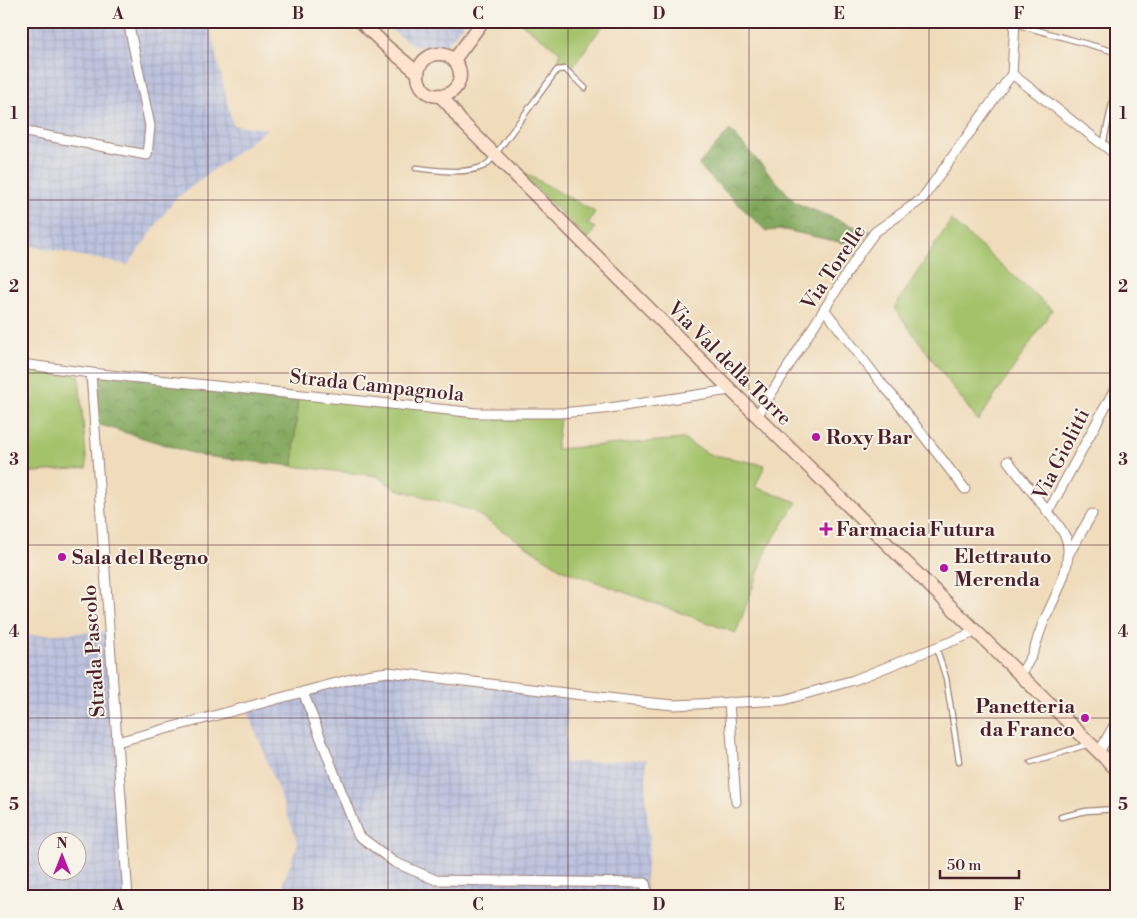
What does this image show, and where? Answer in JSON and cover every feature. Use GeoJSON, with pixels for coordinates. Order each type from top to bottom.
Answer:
{"type":"FeatureCollection","features":[{"type":"Feature","properties":{"kind":"street"},"geometry":{"type":"LineString","coordinates":[[21,131],[147,155],[150,126],[128,21]]}},
{"type":"Feature","properties":{"kind":"street"},"geometry":{"type":"LineString","coordinates":[[360,21],[418,73]]}},
{"type":"Feature","properties":{"kind":"street"},"geometry":{"type":"LineString","coordinates":[[454,60],[483,21]]}},
{"type":"Feature","properties":{"kind":"street"},"geometry":{"type":"LineString","coordinates":[[1015,22],[1012,74],[1116,155]]}},
{"type":"Feature","properties":{"kind":"street"},"geometry":{"type":"LineString","coordinates":[[400,58],[426,58],[432,55],[444,54],[454,60],[460,72],[458,84],[454,89],[439,95],[426,91],[419,80],[418,73],[426,58]]}},
{"type":"Feature","properties":{"kind":"street","name":"Via Torelle"},"geometry":{"type":"LineString","coordinates":[[757,416],[861,251],[875,232],[922,199],[1012,74]]}},
{"type":"Feature","properties":{"kind":"street"},"geometry":{"type":"LineString","coordinates":[[449,105],[454,89]]}},
{"type":"Feature","properties":{"kind":"street","name":"Via Val della Torre"},"geometry":{"type":"LineString","coordinates":[[439,95],[460,120],[730,390],[1116,769]]}},
{"type":"Feature","properties":{"kind":"street"},"geometry":{"type":"LineString","coordinates":[[824,309],[965,489]]}},
{"type":"Feature","properties":{"kind":"street","name":"Strada Campagnola"},"geometry":{"type":"LineString","coordinates":[[21,364],[477,413],[561,413],[603,409],[730,390]]}},
{"type":"Feature","properties":{"kind":"street","name":"Strada Pascolo"},"geometry":{"type":"LineString","coordinates":[[91,373],[128,897]]}},
{"type":"Feature","properties":{"kind":"street","name":"Via Giolitti"},"geometry":{"type":"LineString","coordinates":[[1020,676],[1032,655],[1065,571],[1068,552],[1067,541],[1062,530],[1048,512],[1116,387]]}},
{"type":"Feature","properties":{"kind":"street"},"geometry":{"type":"LineString","coordinates":[[1008,461],[1048,512]]}},
{"type":"Feature","properties":{"kind":"street"},"geometry":{"type":"LineString","coordinates":[[1067,558],[1092,514]]}},
{"type":"Feature","properties":{"kind":"street"},"geometry":{"type":"LineString","coordinates":[[117,742],[366,674],[388,672],[642,702],[674,704],[784,700],[854,680],[975,632]]}},
{"type":"Feature","properties":{"kind":"street"},"geometry":{"type":"LineString","coordinates":[[303,692],[358,835],[394,862],[436,880],[644,883],[648,897]]}},
{"type":"Feature","properties":{"kind":"street"},"geometry":{"type":"LineString","coordinates":[[729,702],[736,802]]}},
{"type":"Feature","properties":{"kind":"street"},"geometry":{"type":"LineString","coordinates":[[1094,748],[1116,722]]}},
{"type":"Feature","properties":{"kind":"lane"},"geometry":{"type":"LineString","coordinates":[[1015,22],[1116,52]]}},
{"type":"Feature","properties":{"kind":"lane"},"geometry":{"type":"LineString","coordinates":[[416,168],[444,171],[474,170],[486,166],[557,70],[565,69],[586,88]]}},
{"type":"Feature","properties":{"kind":"lane"},"geometry":{"type":"LineString","coordinates":[[1103,145],[1116,86]]}},
{"type":"Feature","properties":{"kind":"lane"},"geometry":{"type":"LineString","coordinates":[[936,647],[946,678],[959,761]]}},
{"type":"Feature","properties":{"kind":"lane"},"geometry":{"type":"LineString","coordinates":[[1031,762],[1094,748]]}},
{"type":"Feature","properties":{"kind":"lane"},"geometry":{"type":"LineString","coordinates":[[1061,818],[1086,811],[1116,809]]}},
{"type":"Feature","properties":{"kind":"shaded area"},"geometry":{"type":"Polygon","coordinates":[[[21,21],[208,21],[233,125],[267,129],[174,200],[128,265],[21,244],[21,21]]]}},
{"type":"Feature","properties":{"kind":"shaded area"},"geometry":{"type":"Polygon","coordinates":[[[379,21],[465,21],[446,44],[429,49],[413,45],[379,21]]]}},
{"type":"Feature","properties":{"kind":"shaded area"},"geometry":{"type":"Polygon","coordinates":[[[109,631],[128,897],[21,897],[21,636],[109,631]]]}},
{"type":"Feature","properties":{"kind":"shaded area"},"geometry":{"type":"Polygon","coordinates":[[[388,672],[568,693],[565,763],[646,759],[646,802],[650,839],[645,883],[648,897],[297,897],[283,883],[298,843],[248,711],[388,672]]]}},
{"type":"Feature","properties":{"kind":"green space"},"geometry":{"type":"Polygon","coordinates":[[[518,21],[606,21],[572,68],[558,65],[560,52],[518,21]]]}},
{"type":"Feature","properties":{"kind":"green space"},"geometry":{"type":"Polygon","coordinates":[[[730,130],[796,203],[863,230],[875,232],[843,243],[785,230],[766,231],[698,165],[730,130]]]}},
{"type":"Feature","properties":{"kind":"green space"},"geometry":{"type":"Polygon","coordinates":[[[516,168],[595,212],[588,224],[595,228],[588,240],[516,168]]]}},
{"type":"Feature","properties":{"kind":"green space"},"geometry":{"type":"Polygon","coordinates":[[[951,220],[1052,310],[978,421],[894,308],[951,220]]]}},
{"type":"Feature","properties":{"kind":"green space"},"geometry":{"type":"Polygon","coordinates":[[[21,370],[79,375],[87,468],[21,473],[21,370]]]}},
{"type":"Feature","properties":{"kind":"green space"},"geometry":{"type":"Polygon","coordinates":[[[91,373],[298,395],[293,466],[202,456],[94,423],[91,373]]]}},
{"type":"Feature","properties":{"kind":"green space"},"geometry":{"type":"Polygon","coordinates":[[[298,395],[477,413],[561,413],[556,449],[683,439],[709,454],[765,465],[755,487],[797,502],[767,549],[736,633],[563,570],[471,510],[396,489],[377,476],[293,466],[298,395]]]}},
{"type":"Feature","properties":{"kind":"place","name":"Roxy Bar"},"geometry":{"type":"Point","coordinates":[816,437]}},
{"type":"Feature","properties":{"kind":"place","name":"Farmacia Futura"},"geometry":{"type":"Point","coordinates":[826,529]}},
{"type":"Feature","properties":{"kind":"place","name":"Sala del Regno"},"geometry":{"type":"Point","coordinates":[62,557]}},
{"type":"Feature","properties":{"kind":"place","name":"Elettrauto Merenda"},"geometry":{"type":"Point","coordinates":[944,568]}},
{"type":"Feature","properties":{"kind":"place","name":"Panetteria da Franco"},"geometry":{"type":"Point","coordinates":[1085,718]}}]}
